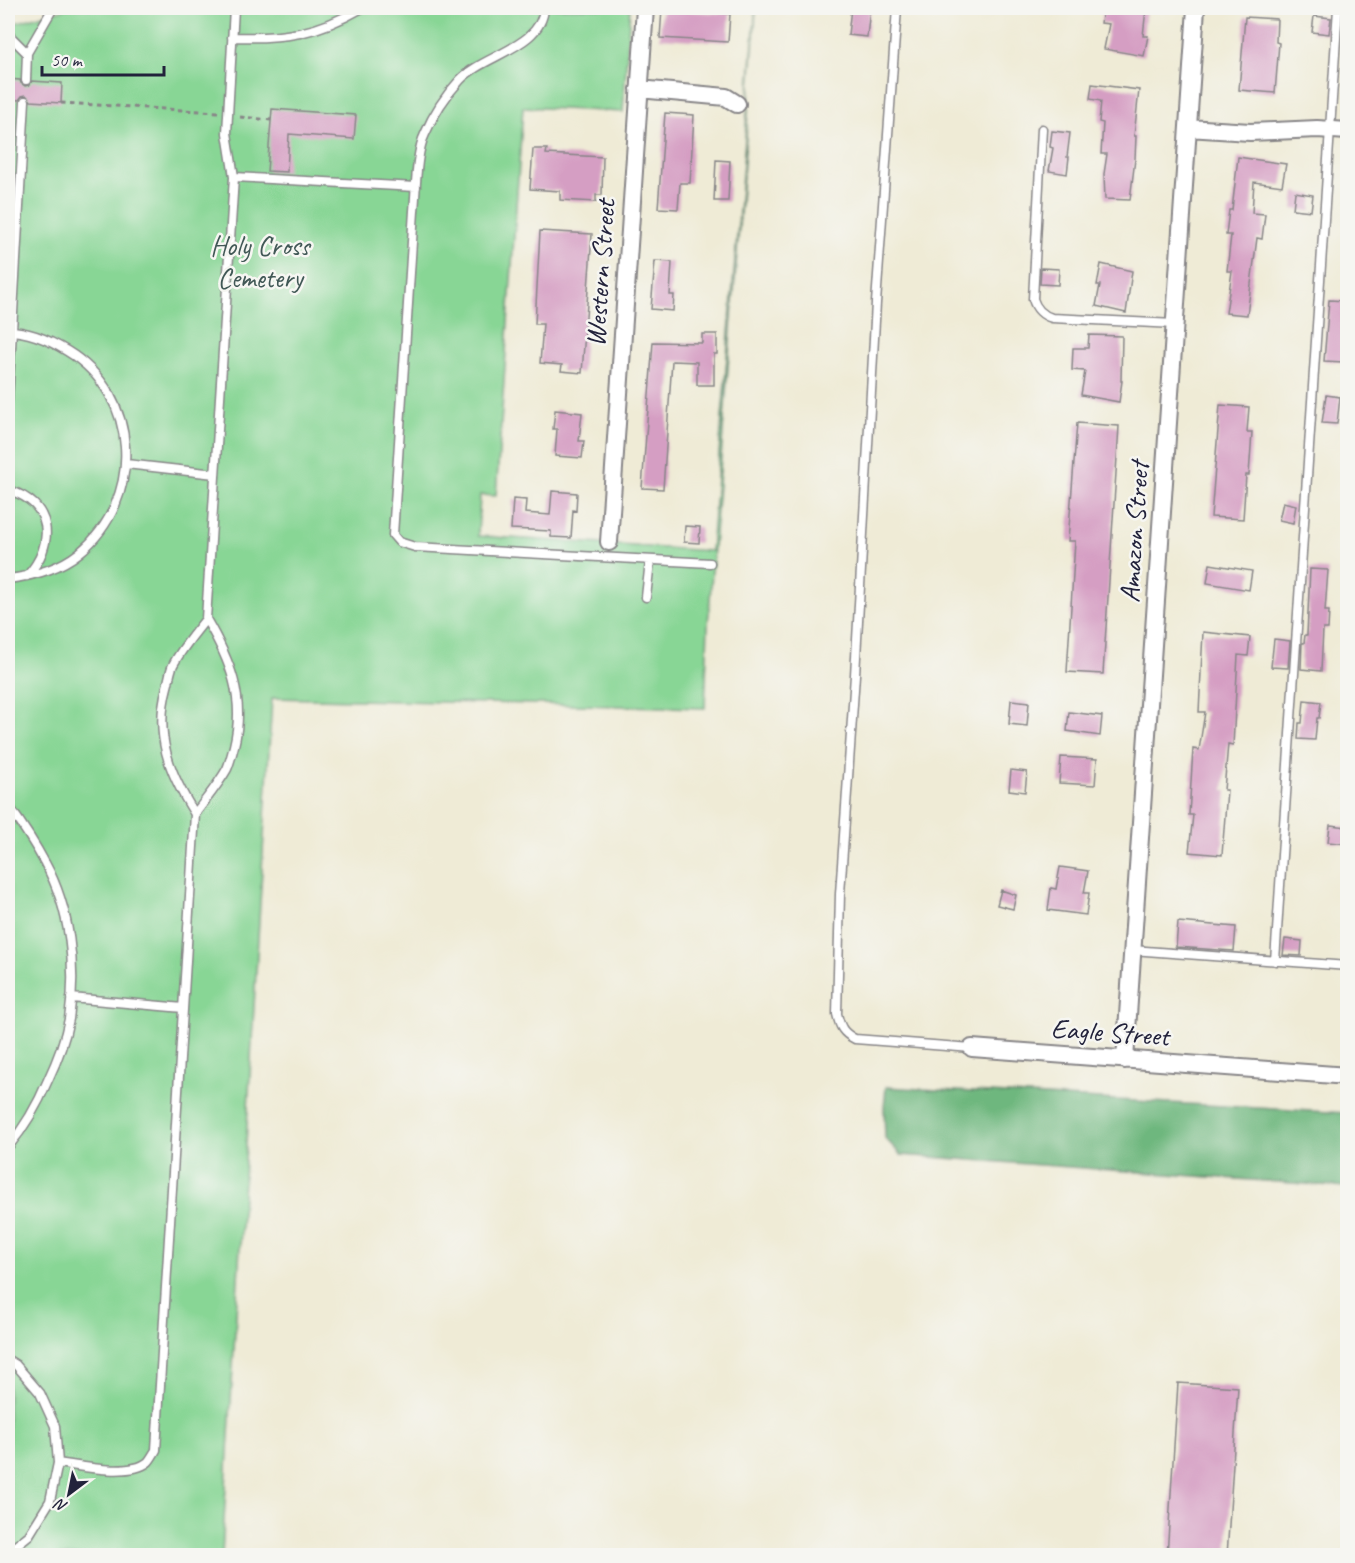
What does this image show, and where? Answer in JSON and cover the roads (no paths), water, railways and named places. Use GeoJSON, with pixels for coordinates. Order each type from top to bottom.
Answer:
{"type":"FeatureCollection","features":[{"type":"Feature","properties":{"kind":"street","name":"Western Street"},"geometry":{"type":"LineString","coordinates":[[609,542],[645,8]]}},
{"type":"Feature","properties":{"kind":"street","name":"Amazon Street"},"geometry":{"type":"LineString","coordinates":[[1125,1060],[1196,8]]}},
{"type":"Feature","properties":{"kind":"street"},"geometry":{"type":"LineString","coordinates":[[639,89],[726,97],[737,104]]}},
{"type":"Feature","properties":{"kind":"street"},"geometry":{"type":"LineString","coordinates":[[1188,128],[1250,132],[1347,131]]}},
{"type":"Feature","properties":{"kind":"street","name":"Eagle Street"},"geometry":{"type":"LineString","coordinates":[[972,1048],[1347,1076]]}},
{"type":"Feature","properties":{"kind":"lane"},"geometry":{"type":"LineString","coordinates":[[26,80],[27,53],[53,8]]}},
{"type":"Feature","properties":{"kind":"lane"},"geometry":{"type":"LineString","coordinates":[[195,814],[178,786],[167,756],[161,729],[164,696],[172,667],[206,620],[234,177],[228,142],[228,115],[234,8]]}},
{"type":"Feature","properties":{"kind":"lane"},"geometry":{"type":"LineString","coordinates":[[232,38],[271,38],[311,31],[339,21],[362,8]]}},
{"type":"Feature","properties":{"kind":"lane"},"geometry":{"type":"LineString","coordinates":[[544,8],[536,30],[517,45],[484,62],[461,78],[443,101],[424,135],[416,187],[393,535],[399,542],[415,547],[710,563]]}},
{"type":"Feature","properties":{"kind":"lane","name":"Eagle Street"},"geometry":{"type":"LineString","coordinates":[[897,8],[875,315],[840,894],[837,1014],[839,1026],[845,1034],[855,1040],[972,1048]]}},
{"type":"Feature","properties":{"kind":"lane"},"geometry":{"type":"LineString","coordinates":[[1275,961],[1338,8]]}},
{"type":"Feature","properties":{"kind":"lane"},"geometry":{"type":"LineString","coordinates":[[8,34],[27,53]]}},
{"type":"Feature","properties":{"kind":"lane"},"geometry":{"type":"LineString","coordinates":[[8,401],[9,331],[25,101]]}},
{"type":"Feature","properties":{"kind":"lane"},"geometry":{"type":"LineString","coordinates":[[1042,129],[1033,299],[1035,305],[1046,316],[1052,318],[1175,324]]}},
{"type":"Feature","properties":{"kind":"lane"},"geometry":{"type":"LineString","coordinates":[[234,177],[416,187]]}},
{"type":"Feature","properties":{"kind":"lane"},"geometry":{"type":"LineString","coordinates":[[8,579],[49,570],[79,553],[103,528],[119,498],[126,464],[123,426],[108,390],[82,360],[49,340],[9,331]]}},
{"type":"Feature","properties":{"kind":"lane"},"geometry":{"type":"LineString","coordinates":[[126,464],[215,474]]}},
{"type":"Feature","properties":{"kind":"lane"},"geometry":{"type":"LineString","coordinates":[[8,490],[19,493],[33,503],[42,516],[46,532],[45,549],[38,564],[26,576]]}},
{"type":"Feature","properties":{"kind":"lane"},"geometry":{"type":"LineString","coordinates":[[646,597],[650,561]]}},
{"type":"Feature","properties":{"kind":"lane"},"geometry":{"type":"LineString","coordinates":[[58,1462],[106,1469],[131,1468],[147,1462],[156,1450],[195,814],[213,791],[228,766],[236,737],[239,704],[222,647],[206,620]]}},
{"type":"Feature","properties":{"kind":"lane"},"geometry":{"type":"LineString","coordinates":[[8,805],[46,864],[61,902],[69,941],[72,982],[69,1021],[56,1063],[38,1104],[8,1147]]}},
{"type":"Feature","properties":{"kind":"lane"},"geometry":{"type":"LineString","coordinates":[[1132,950],[1347,966]]}},
{"type":"Feature","properties":{"kind":"lane"},"geometry":{"type":"LineString","coordinates":[[71,998],[183,1008]]}},
{"type":"Feature","properties":{"kind":"lane"},"geometry":{"type":"LineString","coordinates":[[8,1360],[16,1365],[40,1392],[55,1426],[58,1462],[50,1501],[28,1535],[8,1552]]}},
{"type":"Feature","properties":{"kind":"park label","name":"Holy Cross Cemetery"},"geometry":{"type":"Point","coordinates":[260,261]}}]}
